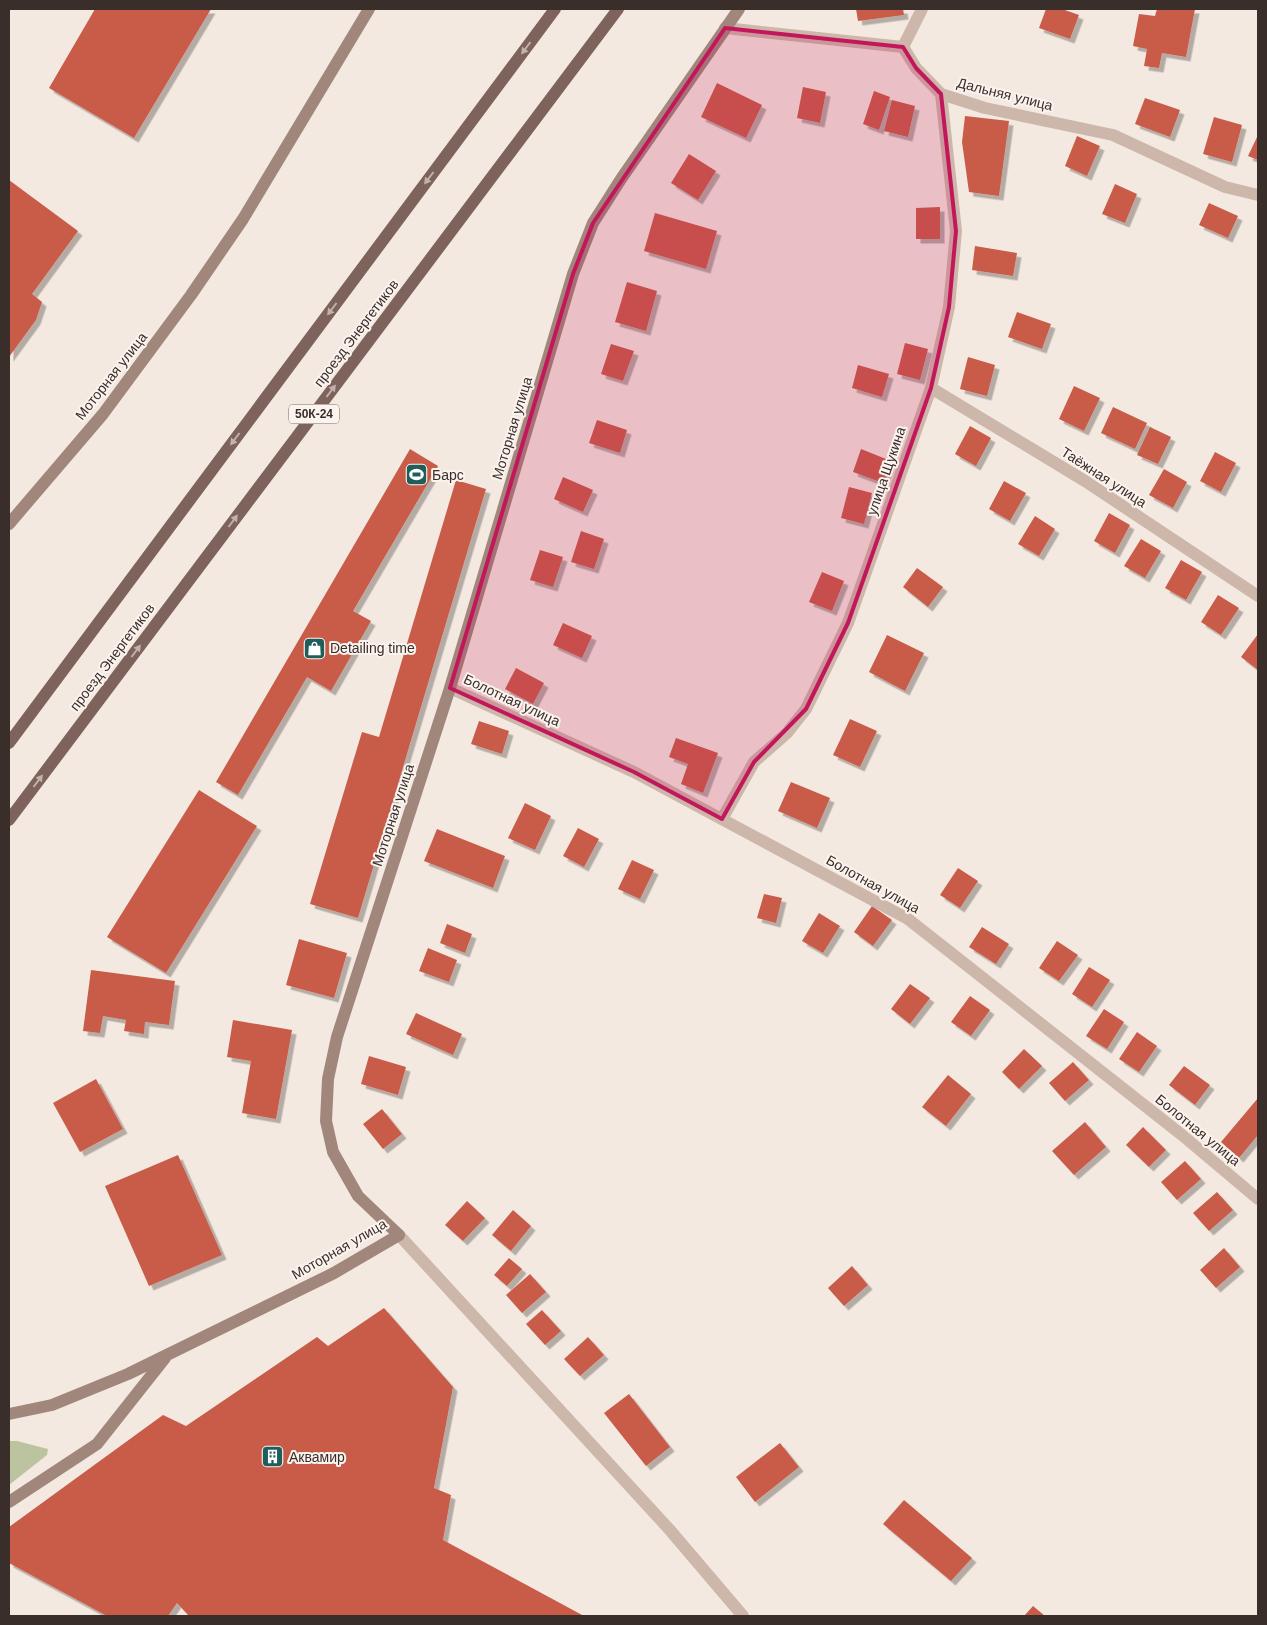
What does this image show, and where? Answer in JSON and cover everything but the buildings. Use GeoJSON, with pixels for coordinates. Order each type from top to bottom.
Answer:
{"type":"FeatureCollection","features":[{"type":"Feature","properties":{"kind":"main road"},"geometry":{"type":"LineString","coordinates":[[9,743],[555,9]]}},
{"type":"Feature","properties":{"kind":"main road","name":"проезд Энергетиков"},"geometry":{"type":"LineString","coordinates":[[9,820],[618,9]]}},
{"type":"Feature","properties":{"kind":"street","name":"Моторная улица"},"geometry":{"type":"LineString","coordinates":[[9,524],[102,414],[191,295],[243,219],[369,9]]}},
{"type":"Feature","properties":{"kind":"street","name":"Моторная улица"},"geometry":{"type":"LineString","coordinates":[[9,1414],[52,1405],[128,1374],[334,1273],[399,1235],[358,1196],[333,1152],[326,1121],[328,1079],[337,1037],[450,688],[573,274],[593,223],[626,171],[739,9]]}},
{"type":"Feature","properties":{"kind":"street"},"geometry":{"type":"LineString","coordinates":[[724,28],[903,47],[922,9]]}},
{"type":"Feature","properties":{"kind":"street","name":"Дальняя улица"},"geometry":{"type":"LineString","coordinates":[[903,47],[916,68],[941,94],[986,108],[1113,134],[1225,187],[1258,195]]}},
{"type":"Feature","properties":{"kind":"street","name":"улица Щукина"},"geometry":{"type":"LineString","coordinates":[[722,819],[754,762],[787,733],[806,709],[848,623],[931,388],[949,307],[956,231],[941,94]]}},
{"type":"Feature","properties":{"kind":"street","name":"Таёжная улица"},"geometry":{"type":"LineString","coordinates":[[931,388],[1085,481],[1258,596]]}},
{"type":"Feature","properties":{"kind":"street","name":"Болотная улица"},"geometry":{"type":"LineString","coordinates":[[450,688],[634,772],[908,919],[1182,1134],[1258,1199]]}},
{"type":"Feature","properties":{"kind":"street"},"geometry":{"type":"LineString","coordinates":[[399,1235],[669,1529],[743,1616]]}},
{"type":"Feature","properties":{"kind":"street"},"geometry":{"type":"LineString","coordinates":[[9,1502],[97,1444],[166,1356]]}},
{"type":"Feature","properties":{"kind":"highlighted area"},"geometry":{"type":"Polygon","coordinates":[[[725,28],[903,47],[916,68],[941,94],[956,231],[949,307],[931,388],[848,623],[806,709],[754,762],[722,819],[634,772],[450,688],[573,274],[593,223],[725,28]]]}},
{"type":"Feature","properties":{"kind":"green space"},"geometry":{"type":"Polygon","coordinates":[[[9,1441],[17,1441],[48,1449],[47,1455],[9,1485],[9,1441]]]}},
{"type":"Feature","properties":{"kind":"place","name":"Барс"},"geometry":{"type":"Point","coordinates":[416,475]}},
{"type":"Feature","properties":{"kind":"place","name":"Detailing time"},"geometry":{"type":"Point","coordinates":[314,648]}},
{"type":"Feature","properties":{"kind":"place","name":"Аквамир"},"geometry":{"type":"Point","coordinates":[273,1457]}}]}
